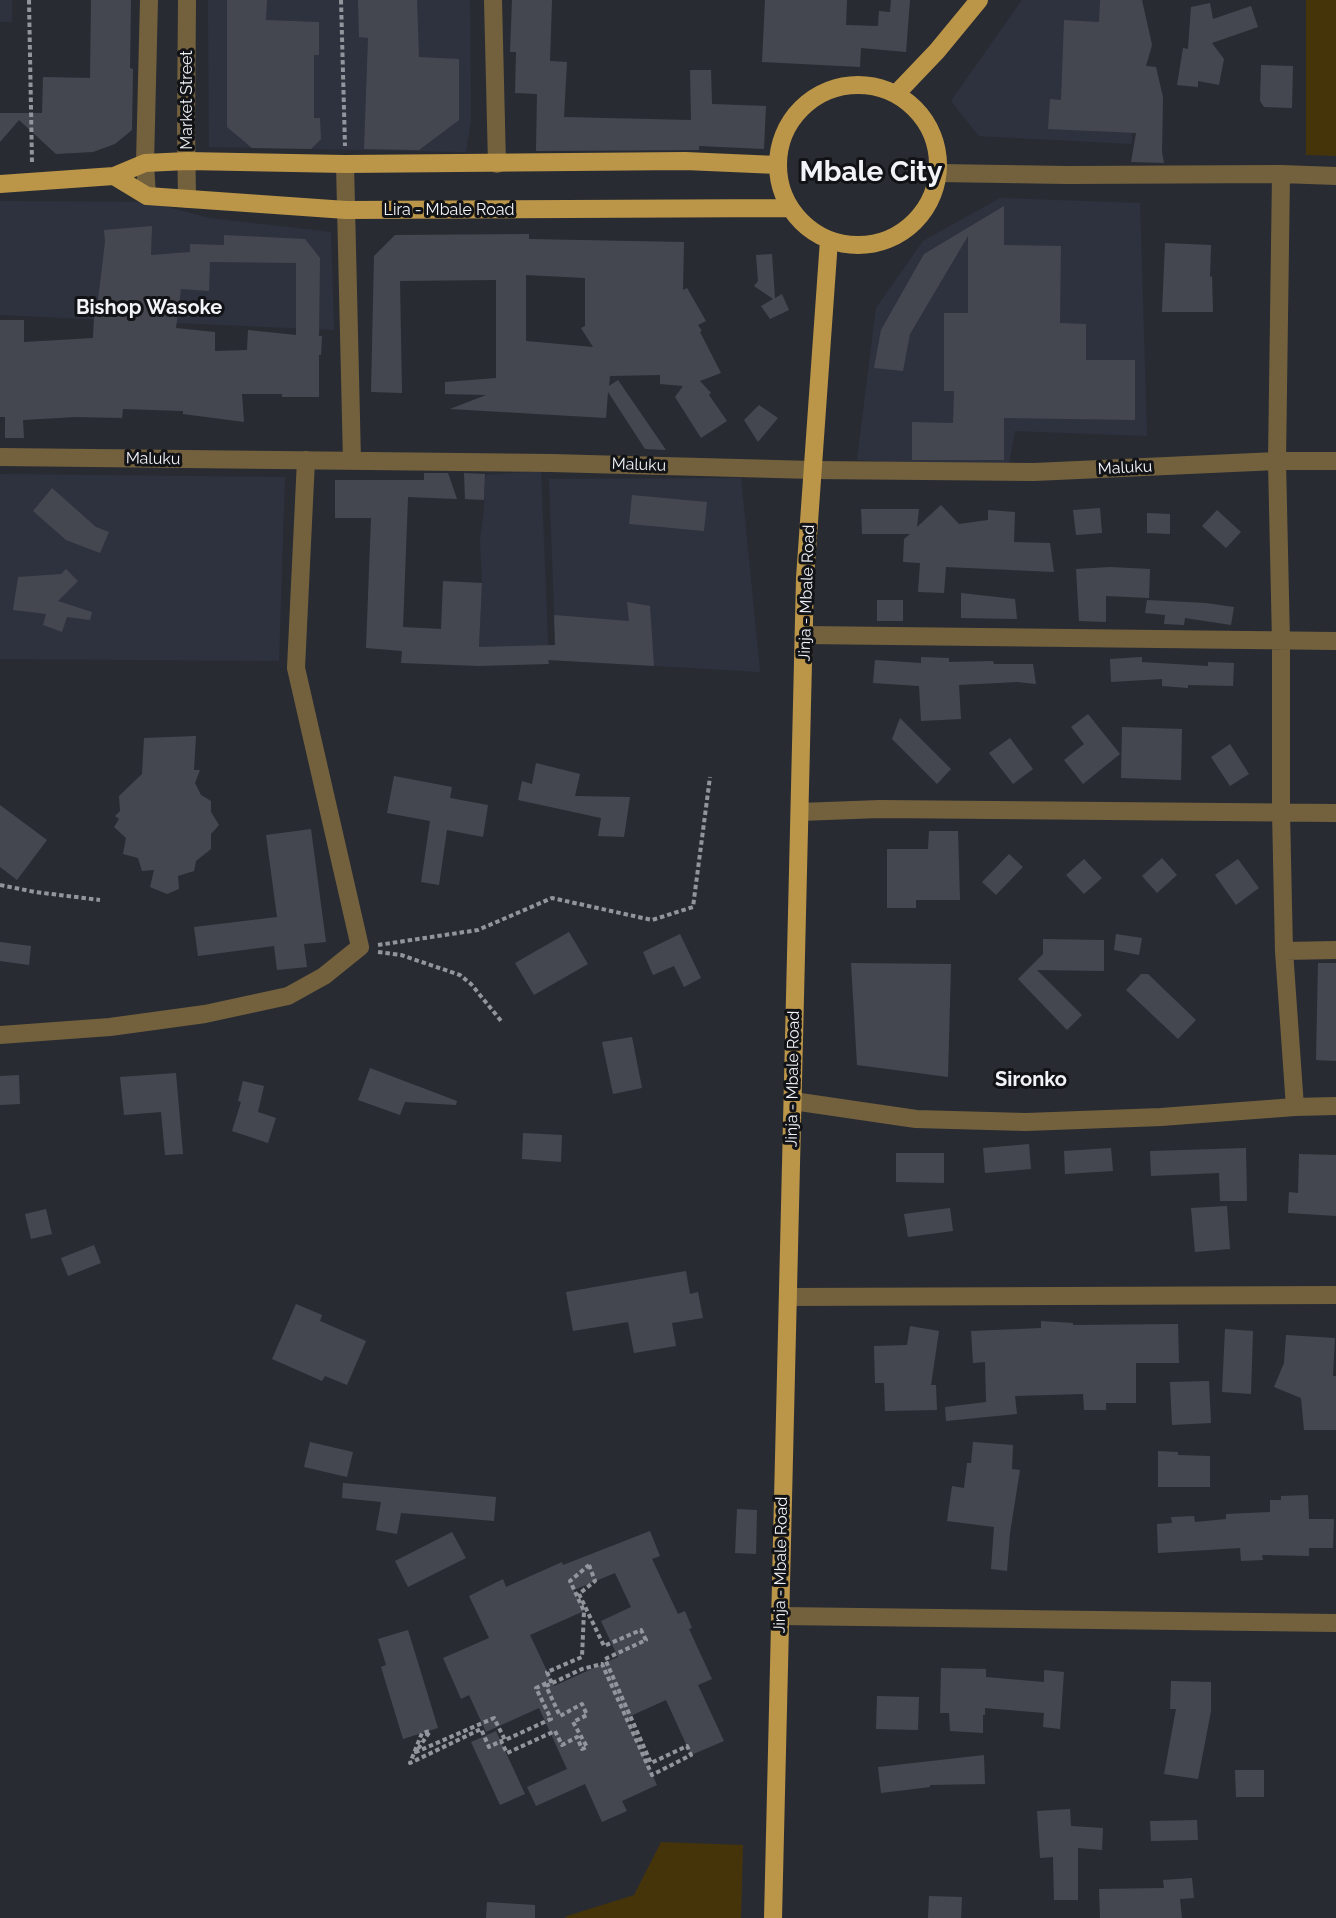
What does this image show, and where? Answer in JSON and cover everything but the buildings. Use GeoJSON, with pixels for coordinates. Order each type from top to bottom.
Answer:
{"type":"FeatureCollection","features":[{"type":"Feature","properties":{"kind":"main road"},"geometry":{"type":"LineString","coordinates":[[896,94],[937,51],[979,0]]}},
{"type":"Feature","properties":{"kind":"main road"},"geometry":{"type":"LineString","coordinates":[[850,84],[878,87],[896,94],[926,122],[936,148],[938,173],[933,195],[923,213],[903,232],[878,244],[857,246],[829,240],[808,229],[789,208],[777,172],[777,165],[788,125],[805,103],[829,89],[850,84]]}},
{"type":"Feature","properties":{"kind":"main road"},"geometry":{"type":"LineString","coordinates":[[0,184],[114,176],[145,163],[187,161],[345,164],[685,161],[777,165]]}},
{"type":"Feature","properties":{"kind":"main road","name":"Lira - Mbale Road"},"geometry":{"type":"LineString","coordinates":[[114,176],[147,196],[346,210],[789,208]]}},
{"type":"Feature","properties":{"kind":"main road","name":"Jinja - Mbale Road"},"geometry":{"type":"LineString","coordinates":[[773,1918],[804,635],[829,240]]}},
{"type":"Feature","properties":{"kind":"street"},"geometry":{"type":"LineString","coordinates":[[147,196],[145,163],[148,0]]}},
{"type":"Feature","properties":{"kind":"street","name":"Market Street"},"geometry":{"type":"LineString","coordinates":[[187,0],[188,199]]}},
{"type":"Feature","properties":{"kind":"street"},"geometry":{"type":"LineString","coordinates":[[493,0],[497,164]]}},
{"type":"Feature","properties":{"kind":"street"},"geometry":{"type":"LineString","coordinates":[[345,164],[352,461]]}},
{"type":"Feature","properties":{"kind":"street"},"geometry":{"type":"LineString","coordinates":[[938,173],[1336,176]]}},
{"type":"Feature","properties":{"kind":"street"},"geometry":{"type":"LineString","coordinates":[[1281,174],[1277,461],[1281,642],[1281,812],[1284,951],[1295,1107]]}},
{"type":"Feature","properties":{"kind":"street","name":"Maluku"},"geometry":{"type":"LineString","coordinates":[[0,457],[562,463],[813,470],[1034,472],[1277,461],[1336,461]]}},
{"type":"Feature","properties":{"kind":"street"},"geometry":{"type":"LineString","coordinates":[[0,1035],[111,1026],[193,1016],[288,996],[324,976],[360,947],[296,668],[306,460]]}},
{"type":"Feature","properties":{"kind":"street"},"geometry":{"type":"LineString","coordinates":[[804,635],[1336,641]]}},
{"type":"Feature","properties":{"kind":"street"},"geometry":{"type":"LineString","coordinates":[[800,812],[892,809],[1336,813]]}},
{"type":"Feature","properties":{"kind":"street"},"geometry":{"type":"LineString","coordinates":[[1284,951],[1336,950]]}},
{"type":"Feature","properties":{"kind":"street"},"geometry":{"type":"LineString","coordinates":[[793,1101],[916,1119],[1026,1122],[1161,1117],[1336,1106]]}},
{"type":"Feature","properties":{"kind":"street"},"geometry":{"type":"LineString","coordinates":[[788,1296],[1336,1295]]}},
{"type":"Feature","properties":{"kind":"street"},"geometry":{"type":"LineString","coordinates":[[780,1616],[1336,1623]]}},
{"type":"Feature","properties":{"kind":"path"},"geometry":{"type":"LineString","coordinates":[[29,0],[33,182]]}},
{"type":"Feature","properties":{"kind":"path"},"geometry":{"type":"LineString","coordinates":[[341,0],[345,164]]}},
{"type":"Feature","properties":{"kind":"path"},"geometry":{"type":"LineString","coordinates":[[360,947],[478,930],[552,898],[652,920],[693,907],[710,777]]}},
{"type":"Feature","properties":{"kind":"path"},"geometry":{"type":"LineString","coordinates":[[0,885],[100,900]]}},
{"type":"Feature","properties":{"kind":"path"},"geometry":{"type":"LineString","coordinates":[[360,947],[374,952],[401,955],[460,975],[471,984],[502,1022]]}},
{"type":"Feature","properties":{"kind":"path"},"geometry":{"type":"LineString","coordinates":[[589,1564],[595,1581],[579,1594],[604,1646],[641,1630],[646,1640],[605,1659],[651,1763],[687,1746],[692,1755],[652,1775],[602,1664],[582,1669],[546,1686],[560,1716],[582,1704],[587,1715],[573,1722],[587,1747],[582,1749],[577,1737],[562,1745],[555,1731],[507,1753],[501,1741],[489,1748],[481,1729],[410,1763],[422,1733],[430,1731],[416,1752],[494,1718],[505,1740],[551,1719],[537,1688],[551,1681],[547,1672],[582,1657],[584,1611],[570,1581],[589,1564]]}},
{"type":"Feature","properties":{"kind":"shaded area"},"geometry":{"type":"Polygon","coordinates":[[[0,0],[12,0],[12,22],[0,22],[0,0]]]}},
{"type":"Feature","properties":{"kind":"shaded area"},"geometry":{"type":"Polygon","coordinates":[[[208,0],[470,0],[471,120],[466,152],[209,147],[208,0]]]}},
{"type":"Feature","properties":{"kind":"shaded area"},"geometry":{"type":"Polygon","coordinates":[[[1022,0],[1137,0],[1132,144],[979,136],[951,101],[1022,0]]]}},
{"type":"Feature","properties":{"kind":"shaded area"},"geometry":{"type":"Polygon","coordinates":[[[1306,0],[1336,0],[1336,156],[1306,155],[1306,0]]]}},
{"type":"Feature","properties":{"kind":"shaded area"},"geometry":{"type":"Polygon","coordinates":[[[1000,198],[1140,203],[1147,436],[1015,431],[1008,469],[857,460],[876,308],[923,241],[1000,198]]]}},
{"type":"Feature","properties":{"kind":"shaded area"},"geometry":{"type":"Polygon","coordinates":[[[0,201],[149,202],[209,218],[331,232],[334,330],[0,315],[0,201]]]}},
{"type":"Feature","properties":{"kind":"shaded area"},"geometry":{"type":"Polygon","coordinates":[[[541,471],[549,664],[479,647],[482,583],[480,540],[486,475],[541,471]]]}},
{"type":"Feature","properties":{"kind":"shaded area"},"geometry":{"type":"Polygon","coordinates":[[[0,474],[285,477],[279,661],[0,659],[0,474]]]}},
{"type":"Feature","properties":{"kind":"shaded area"},"geometry":{"type":"Polygon","coordinates":[[[741,478],[760,672],[556,660],[549,479],[741,478]]]}},
{"type":"Feature","properties":{"kind":"shaded area"},"geometry":{"type":"Polygon","coordinates":[[[661,1842],[743,1845],[741,1918],[565,1918],[634,1895],[661,1842]]]}},
{"type":"Feature","properties":{"kind":"district","name":"Mbale City"},"geometry":{"type":"Point","coordinates":[871,173]}},
{"type":"Feature","properties":{"kind":"district","name":"Bishop Wasoke"},"geometry":{"type":"Point","coordinates":[149,308]}},
{"type":"Feature","properties":{"kind":"district","name":"Sironko"},"geometry":{"type":"Point","coordinates":[1031,1080]}}]}
